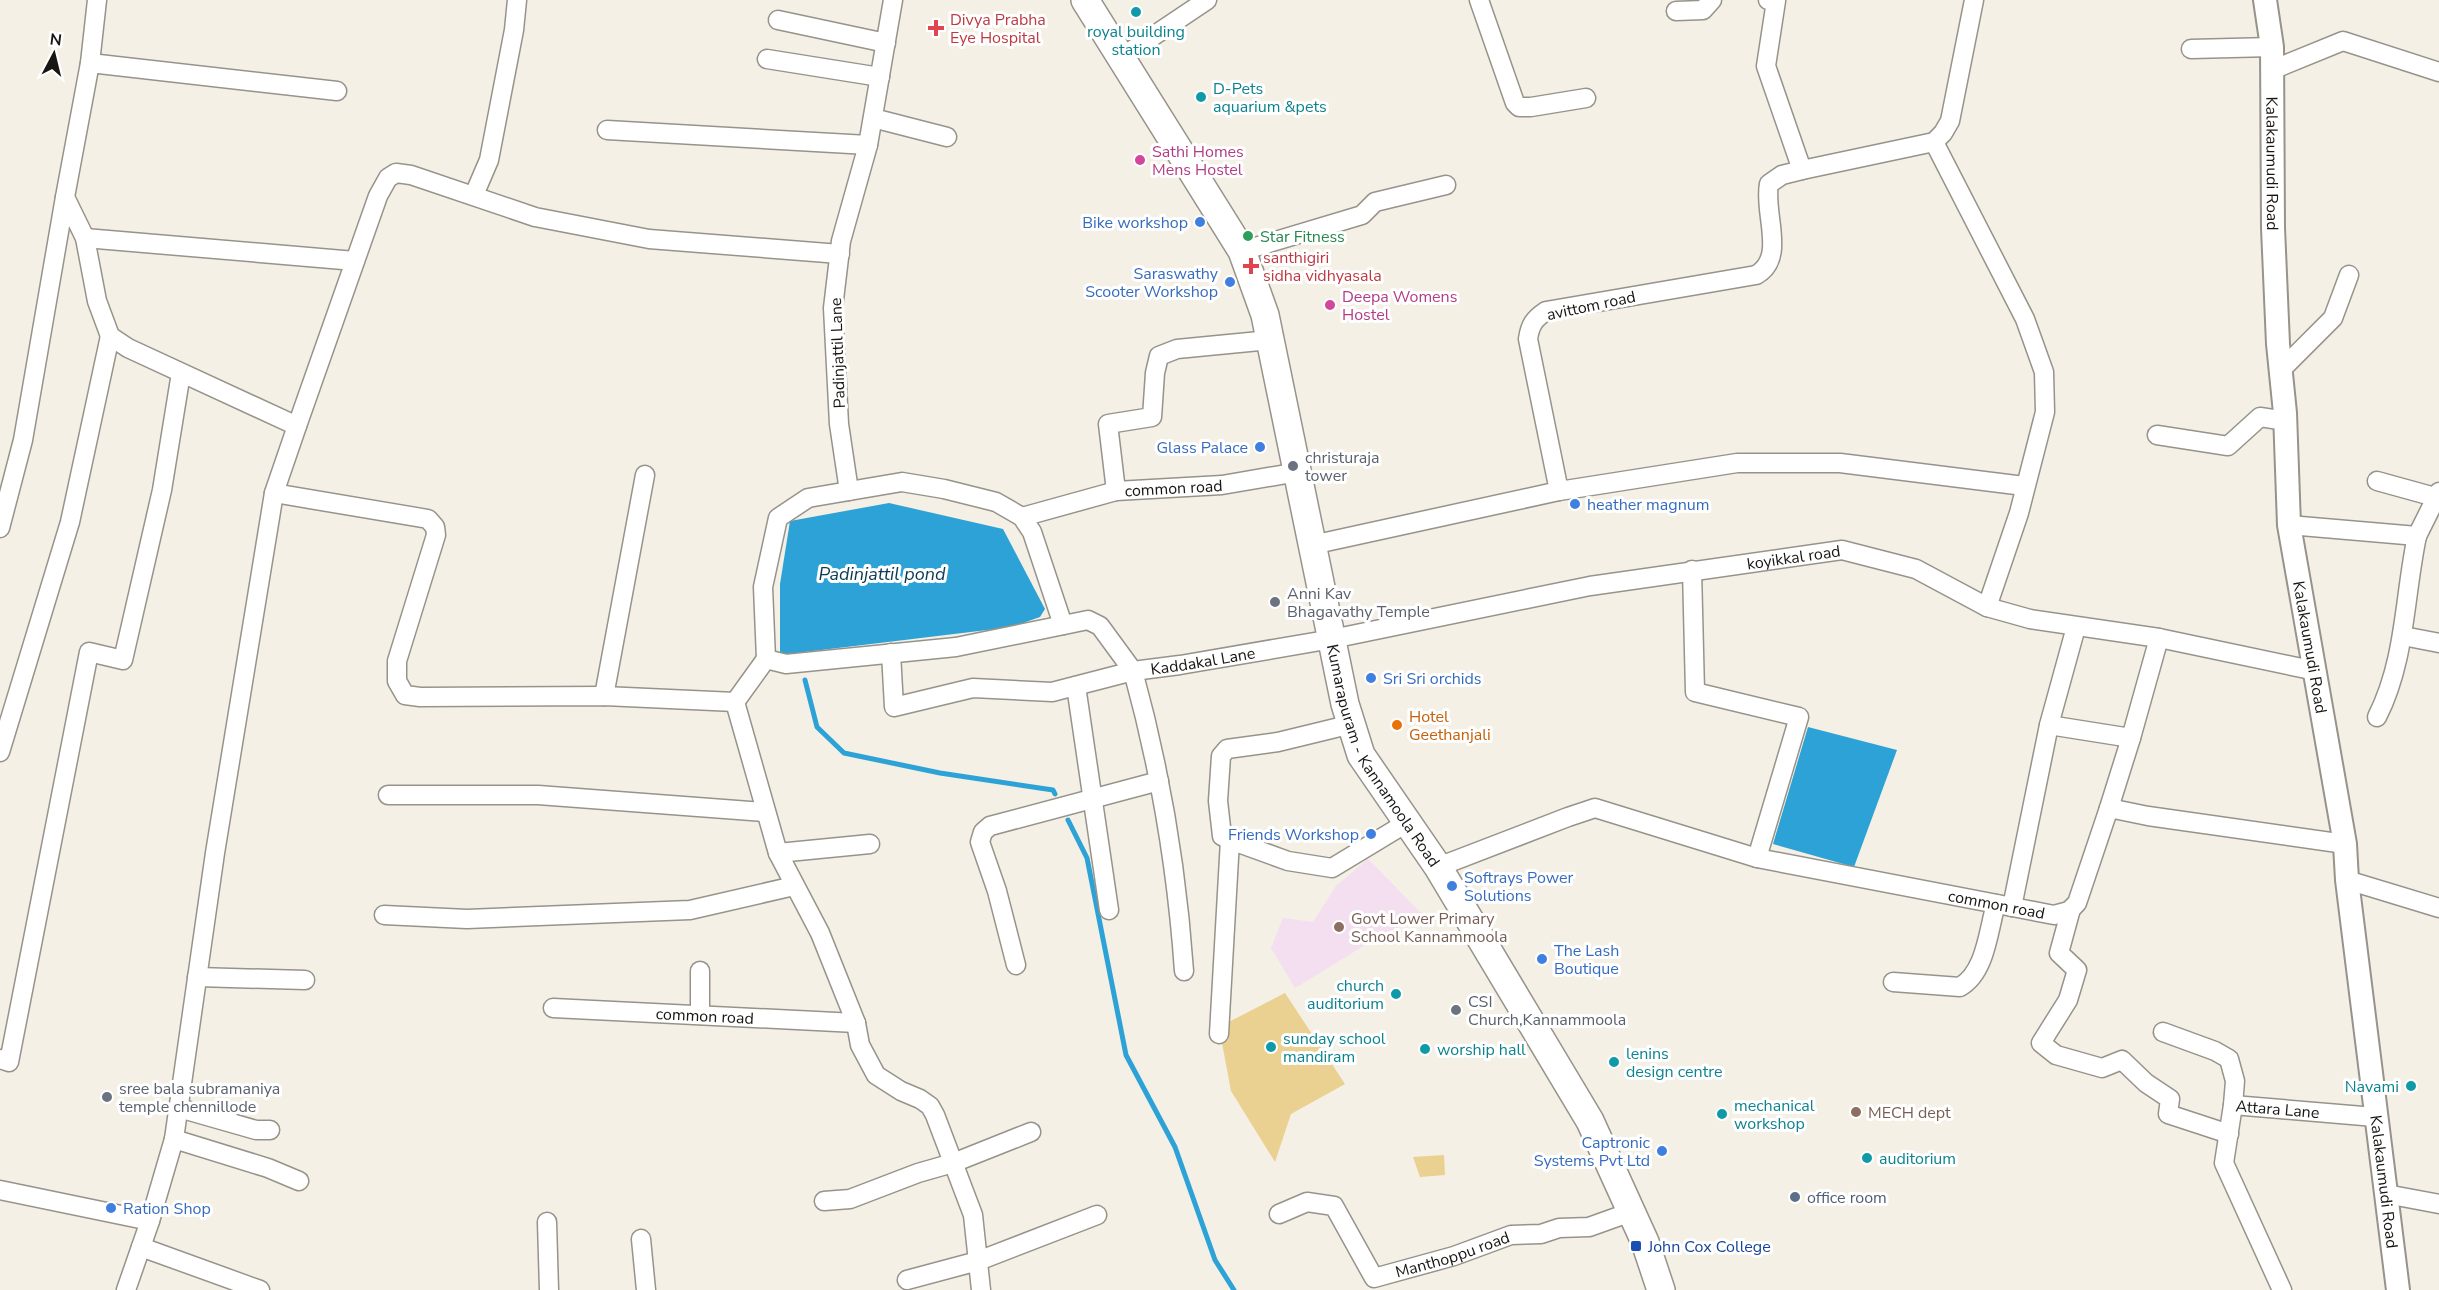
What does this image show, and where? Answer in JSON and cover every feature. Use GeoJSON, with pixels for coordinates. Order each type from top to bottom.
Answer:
{"type":"FeatureCollection","features":[{"type":"Feature","properties":{"kind":"main road","name":"Kumarapuram - Kannamoola Road"},"geometry":{"type":"LineString","coordinates":[[1085,0],[1242,251],[1270,340],[1332,639],[1352,724],[1362,755],[1438,867],[1590,1121],[1645,1242],[1661,1290]]}},
{"type":"Feature","properties":{"kind":"street"},"geometry":{"type":"LineString","coordinates":[[0,528],[23,440],[90,63],[97,0]]}},
{"type":"Feature","properties":{"kind":"street"},"geometry":{"type":"LineString","coordinates":[[474,195],[489,160],[518,0]]}},
{"type":"Feature","properties":{"kind":"street","name":"Padinjattil Lane"},"geometry":{"type":"LineString","coordinates":[[849,491],[839,424],[833,308],[842,234],[868,145],[893,0]]}},
{"type":"Feature","properties":{"kind":"street"},"geometry":{"type":"LineString","coordinates":[[1122,57],[1207,0]]}},
{"type":"Feature","properties":{"kind":"street"},"geometry":{"type":"LineString","coordinates":[[1479,0],[1515,103],[1519,107],[1531,108],[1586,98]]}},
{"type":"Feature","properties":{"kind":"street"},"geometry":{"type":"LineString","coordinates":[[1676,11],[1703,10],[1712,0]]}},
{"type":"Feature","properties":{"kind":"street"},"geometry":{"type":"LineString","coordinates":[[1774,0],[1766,66],[1802,170],[1934,141],[1943,133],[1950,120],[1974,0]]}},
{"type":"Feature","properties":{"kind":"street","name":"Kalakaumudi Road"},"geometry":{"type":"LineString","coordinates":[[2265,0],[2272,47],[2272,228],[2286,421],[2289,525],[2345,844],[2347,880],[2375,1117],[2398,1290]]}},
{"type":"Feature","properties":{"kind":"street"},"geometry":{"type":"LineString","coordinates":[[778,20],[886,43]]}},
{"type":"Feature","properties":{"kind":"street"},"geometry":{"type":"LineString","coordinates":[[2272,70],[2343,41],[2439,72]]}},
{"type":"Feature","properties":{"kind":"street"},"geometry":{"type":"LineString","coordinates":[[2191,49],[2272,47]]}},
{"type":"Feature","properties":{"kind":"street"},"geometry":{"type":"LineString","coordinates":[[767,58],[880,77]]}},
{"type":"Feature","properties":{"kind":"street"},"geometry":{"type":"LineString","coordinates":[[90,63],[337,91]]}},
{"type":"Feature","properties":{"kind":"street"},"geometry":{"type":"LineString","coordinates":[[873,118],[947,137]]}},
{"type":"Feature","properties":{"kind":"street"},"geometry":{"type":"LineString","coordinates":[[607,130],[868,145]]}},
{"type":"Feature","properties":{"kind":"street"},"geometry":{"type":"LineString","coordinates":[[1934,141],[2025,319],[2044,372],[2045,412],[2024,486],[2019,513],[1987,607]]}},
{"type":"Feature","properties":{"kind":"street","name":"avittom road"},"geometry":{"type":"LineString","coordinates":[[1559,491],[1528,339],[1535,318],[1546,311],[1756,275],[1765,270],[1771,261],[1767,194],[1769,184],[1782,175],[1802,170]]}},
{"type":"Feature","properties":{"kind":"street"},"geometry":{"type":"LineString","coordinates":[[126,1290],[150,1221],[174,1139],[217,842],[274,493],[378,196],[388,178],[396,173],[411,175],[535,217],[650,239],[840,254]]}},
{"type":"Feature","properties":{"kind":"street"},"geometry":{"type":"LineString","coordinates":[[1242,251],[1362,214],[1375,202],[1446,185]]}},
{"type":"Feature","properties":{"kind":"street"},"geometry":{"type":"LineString","coordinates":[[0,752],[70,522],[110,336],[97,301],[85,238],[65,197]]}},
{"type":"Feature","properties":{"kind":"street"},"geometry":{"type":"LineString","coordinates":[[85,238],[355,261]]}},
{"type":"Feature","properties":{"kind":"street"},"geometry":{"type":"LineString","coordinates":[[2281,370],[2333,318],[2349,275]]}},
{"type":"Feature","properties":{"kind":"street"},"geometry":{"type":"LineString","coordinates":[[110,336],[128,348],[297,426]]}},
{"type":"Feature","properties":{"kind":"street","name":"common road"},"geometry":{"type":"LineString","coordinates":[[1270,340],[1178,349],[1159,356],[1155,373],[1152,417],[1108,424],[1116,491],[1222,485],[1298,472]]}},
{"type":"Feature","properties":{"kind":"street"},"geometry":{"type":"LineString","coordinates":[[0,1059],[9,1062],[89,652],[123,660],[162,490],[181,373]]}},
{"type":"Feature","properties":{"kind":"street"},"geometry":{"type":"LineString","coordinates":[[2157,435],[2228,446],[2260,417],[2286,421]]}},
{"type":"Feature","properties":{"kind":"street"},"geometry":{"type":"LineString","coordinates":[[1312,545],[1559,491],[1737,462],[1840,463],[2024,486]]}},
{"type":"Feature","properties":{"kind":"street"},"geometry":{"type":"LineString","coordinates":[[604,696],[645,475]]}},
{"type":"Feature","properties":{"kind":"street"},"geometry":{"type":"LineString","coordinates":[[2377,481],[2437,494],[2417,536],[2412,558],[2403,636],[2385,702],[2377,717]]}},
{"type":"Feature","properties":{"kind":"street"},"geometry":{"type":"LineString","coordinates":[[735,702],[766,659],[763,587],[778,518],[808,498],[902,482],[944,489],[996,502],[1022,517],[1032,532],[1063,625]]}},
{"type":"Feature","properties":{"kind":"street"},"geometry":{"type":"LineString","coordinates":[[1022,517],[1116,491]]}},
{"type":"Feature","properties":{"kind":"street"},"geometry":{"type":"LineString","coordinates":[[274,493],[428,519],[435,527],[436,535],[398,661],[397,681],[405,695],[420,697],[604,696],[735,702]]}},
{"type":"Feature","properties":{"kind":"street"},"geometry":{"type":"LineString","coordinates":[[2289,525],[2417,536]]}},
{"type":"Feature","properties":{"kind":"street","name":"koyikkal road"},"geometry":{"type":"LineString","coordinates":[[1332,639],[1590,586],[1842,550],[1917,569],[1987,607],[2030,618],[2076,627],[2159,638],[2316,671]]}},
{"type":"Feature","properties":{"kind":"street"},"geometry":{"type":"LineString","coordinates":[[1692,570],[1695,692],[1799,717],[1757,858]]}},
{"type":"Feature","properties":{"kind":"street","name":"Kaddakal Lane"},"geometry":{"type":"LineString","coordinates":[[766,659],[786,664],[956,647],[1088,620],[1100,626],[1132,671],[1179,666],[1332,639]]}},
{"type":"Feature","properties":{"kind":"street"},"geometry":{"type":"LineString","coordinates":[[1893,982],[1959,987],[1968,982],[1979,965],[2004,906],[2076,627]]}},
{"type":"Feature","properties":{"kind":"street"},"geometry":{"type":"LineString","coordinates":[[2403,636],[2439,643]]}},
{"type":"Feature","properties":{"kind":"street"},"geometry":{"type":"LineString","coordinates":[[2159,638],[2109,808],[2077,903],[2072,909],[2059,953],[2077,970],[2068,1000],[2041,1043],[2056,1055],[2102,1068],[2122,1060],[2146,1083],[2170,1099],[2168,1114],[2229,1134]]}},
{"type":"Feature","properties":{"kind":"street"},"geometry":{"type":"LineString","coordinates":[[891,653],[894,707],[973,688],[1052,692],[1132,671],[1150,734],[1169,834],[1184,971]]}},
{"type":"Feature","properties":{"kind":"street"},"geometry":{"type":"LineString","coordinates":[[1076,686],[1109,910]]}},
{"type":"Feature","properties":{"kind":"street"},"geometry":{"type":"LineString","coordinates":[[735,702],[778,853],[820,933],[856,1023],[860,1045],[876,1075],[930,1106],[973,1215],[981,1290]]}},
{"type":"Feature","properties":{"kind":"street"},"geometry":{"type":"LineString","coordinates":[[1352,724],[1278,742],[1227,749],[1221,756],[1218,801],[1222,836],[1288,861],[1332,868],[1408,822]]}},
{"type":"Feature","properties":{"kind":"street"},"geometry":{"type":"LineString","coordinates":[[2049,725],[2131,738]]}},
{"type":"Feature","properties":{"kind":"street"},"geometry":{"type":"LineString","coordinates":[[1016,965],[997,891],[980,842],[983,832],[990,825],[1159,781]]}},
{"type":"Feature","properties":{"kind":"street"},"geometry":{"type":"LineString","coordinates":[[388,795],[538,795],[765,812]]}},
{"type":"Feature","properties":{"kind":"street","name":"common road"},"geometry":{"type":"LineString","coordinates":[[1438,867],[1595,808],[1757,858],[2054,915],[2072,909]]}},
{"type":"Feature","properties":{"kind":"street"},"geometry":{"type":"LineString","coordinates":[[2109,808],[2148,816],[2345,844]]}},
{"type":"Feature","properties":{"kind":"street"},"geometry":{"type":"LineString","coordinates":[[1219,1034],[1230,840]]}},
{"type":"Feature","properties":{"kind":"street"},"geometry":{"type":"LineString","coordinates":[[778,853],[870,844]]}},
{"type":"Feature","properties":{"kind":"street"},"geometry":{"type":"LineString","coordinates":[[2347,880],[2439,908]]}},
{"type":"Feature","properties":{"kind":"street"},"geometry":{"type":"LineString","coordinates":[[384,915],[479,919],[690,910],[794,885]]}},
{"type":"Feature","properties":{"kind":"street"},"geometry":{"type":"LineString","coordinates":[[700,971],[700,1015]]}},
{"type":"Feature","properties":{"kind":"street"},"geometry":{"type":"LineString","coordinates":[[197,977],[306,980]]}},
{"type":"Feature","properties":{"kind":"street","name":"common road"},"geometry":{"type":"LineString","coordinates":[[553,1008],[856,1023]]}},
{"type":"Feature","properties":{"kind":"street"},"geometry":{"type":"LineString","coordinates":[[2163,1032],[2215,1051],[2229,1059],[2235,1082],[2233,1105]]}},
{"type":"Feature","properties":{"kind":"street","name":"Attara Lane"},"geometry":{"type":"LineString","coordinates":[[2282,1290],[2224,1163],[2233,1105],[2375,1117]]}},
{"type":"Feature","properties":{"kind":"street"},"geometry":{"type":"LineString","coordinates":[[178,1108],[256,1130],[270,1130]]}},
{"type":"Feature","properties":{"kind":"street"},"geometry":{"type":"LineString","coordinates":[[824,1201],[850,1199],[918,1173],[953,1163],[1031,1132]]}},
{"type":"Feature","properties":{"kind":"street"},"geometry":{"type":"LineString","coordinates":[[174,1139],[268,1168],[299,1181]]}},
{"type":"Feature","properties":{"kind":"street"},"geometry":{"type":"LineString","coordinates":[[0,1190],[150,1221]]}},
{"type":"Feature","properties":{"kind":"street"},"geometry":{"type":"LineString","coordinates":[[2386,1194],[2439,1204]]}},
{"type":"Feature","properties":{"kind":"street","name":"Manthoppu road"},"geometry":{"type":"LineString","coordinates":[[1280,1214],[1307,1202],[1334,1206],[1374,1278],[1454,1256],[1511,1235],[1541,1234],[1559,1228],[1589,1227],[1631,1212]]}},
{"type":"Feature","properties":{"kind":"street"},"geometry":{"type":"LineString","coordinates":[[907,1280],[978,1261],[1097,1215]]}},
{"type":"Feature","properties":{"kind":"street"},"geometry":{"type":"LineString","coordinates":[[547,1222],[549,1290]]}},
{"type":"Feature","properties":{"kind":"street"},"geometry":{"type":"LineString","coordinates":[[641,1239],[646,1290]]}},
{"type":"Feature","properties":{"kind":"street"},"geometry":{"type":"LineString","coordinates":[[141,1247],[260,1290]]}},
{"type":"Feature","properties":{"kind":"shaded area","name":"Govt Lower Primary School Kannammoola"},"geometry":{"type":"Polygon","coordinates":[[[1368,859],[1424,916],[1385,933],[1295,988],[1271,948],[1283,918],[1313,922],[1336,886],[1368,859]]]}},
{"type":"Feature","properties":{"kind":"shaded area"},"geometry":{"type":"Polygon","coordinates":[[[1285,993],[1345,1084],[1291,1114],[1275,1162],[1231,1091],[1219,1027],[1285,993]]]}},
{"type":"Feature","properties":{"kind":"shaded area"},"geometry":{"type":"Polygon","coordinates":[[[1444,1155],[1445,1175],[1420,1177],[1413,1157],[1444,1155]]]}},
{"type":"Feature","properties":{"kind":"water","name":"Padinjattil pond"},"geometry":{"type":"Polygon","coordinates":[[[889,503],[1003,529],[1045,609],[1040,617],[1012,627],[780,655],[780,584],[790,521],[889,503]]]}},
{"type":"Feature","properties":{"kind":"water"},"geometry":{"type":"Polygon","coordinates":[[[1808,727],[1897,750],[1854,867],[1773,844],[1808,727]]]}},
{"type":"Feature","properties":{"kind":"waterway"},"geometry":{"type":"LineString","coordinates":[[805,680],[817,727],[844,753],[940,773],[1053,790],[1055,794]]}},
{"type":"Feature","properties":{"kind":"waterway"},"geometry":{"type":"LineString","coordinates":[[1068,820],[1087,858],[1126,1055],[1175,1147],[1215,1260],[1234,1290]]}},
{"type":"Feature","properties":{"kind":"place","name":"royal building station"},"geometry":{"type":"Point","coordinates":[1136,12]}},
{"type":"Feature","properties":{"kind":"place","name":"Divya Prabha Eye Hospital"},"geometry":{"type":"Point","coordinates":[936,28]}},
{"type":"Feature","properties":{"kind":"place","name":"D-Pets aquarium &pets"},"geometry":{"type":"Point","coordinates":[1201,97]}},
{"type":"Feature","properties":{"kind":"place","name":"Sathi Homes Mens Hostel"},"geometry":{"type":"Point","coordinates":[1140,160]}},
{"type":"Feature","properties":{"kind":"place","name":"Bike workshop"},"geometry":{"type":"Point","coordinates":[1200,222]}},
{"type":"Feature","properties":{"kind":"place","name":"Star Fitness"},"geometry":{"type":"Point","coordinates":[1248,236]}},
{"type":"Feature","properties":{"kind":"place","name":"santhigiri sidha vidhyasala"},"geometry":{"type":"Point","coordinates":[1251,266]}},
{"type":"Feature","properties":{"kind":"place","name":"Saraswathy Scooter Workshop"},"geometry":{"type":"Point","coordinates":[1230,282]}},
{"type":"Feature","properties":{"kind":"place","name":"Deepa Womens Hostel"},"geometry":{"type":"Point","coordinates":[1330,305]}},
{"type":"Feature","properties":{"kind":"place","name":"Glass Palace"},"geometry":{"type":"Point","coordinates":[1260,447]}},
{"type":"Feature","properties":{"kind":"place","name":"christuraja tower"},"geometry":{"type":"Point","coordinates":[1293,466]}},
{"type":"Feature","properties":{"kind":"place","name":"heather magnum"},"geometry":{"type":"Point","coordinates":[1575,504]}},
{"type":"Feature","properties":{"kind":"place","name":"Anni Kav Bhagavathy Temple"},"geometry":{"type":"Point","coordinates":[1275,602]}},
{"type":"Feature","properties":{"kind":"place","name":"Sri Sri orchids"},"geometry":{"type":"Point","coordinates":[1371,678]}},
{"type":"Feature","properties":{"kind":"place","name":"Hotel Geethanjali"},"geometry":{"type":"Point","coordinates":[1397,725]}},
{"type":"Feature","properties":{"kind":"place","name":"Friends Workshop"},"geometry":{"type":"Point","coordinates":[1371,834]}},
{"type":"Feature","properties":{"kind":"place","name":"Softrays Power Solutions"},"geometry":{"type":"Point","coordinates":[1452,886]}},
{"type":"Feature","properties":{"kind":"place","name":"Govt Lower Primary School Kannammoola"},"geometry":{"type":"Point","coordinates":[1339,927]}},
{"type":"Feature","properties":{"kind":"place","name":"The Lash Boutique"},"geometry":{"type":"Point","coordinates":[1542,959]}},
{"type":"Feature","properties":{"kind":"place","name":"church auditorium"},"geometry":{"type":"Point","coordinates":[1396,994]}},
{"type":"Feature","properties":{"kind":"place","name":"CSI Church,Kannammoola"},"geometry":{"type":"Point","coordinates":[1456,1010]}},
{"type":"Feature","properties":{"kind":"place","name":"sunday school mandiram"},"geometry":{"type":"Point","coordinates":[1271,1047]}},
{"type":"Feature","properties":{"kind":"place","name":"worship hall"},"geometry":{"type":"Point","coordinates":[1425,1049]}},
{"type":"Feature","properties":{"kind":"place","name":"lenins design centre"},"geometry":{"type":"Point","coordinates":[1614,1062]}},
{"type":"Feature","properties":{"kind":"place","name":"Navami"},"geometry":{"type":"Point","coordinates":[2411,1086]}},
{"type":"Feature","properties":{"kind":"place","name":"sree bala subramaniya temple chennillode"},"geometry":{"type":"Point","coordinates":[107,1097]}},
{"type":"Feature","properties":{"kind":"place","name":"MECH dept"},"geometry":{"type":"Point","coordinates":[1856,1112]}},
{"type":"Feature","properties":{"kind":"place","name":"mechanical workshop"},"geometry":{"type":"Point","coordinates":[1722,1114]}},
{"type":"Feature","properties":{"kind":"place","name":"Captronic Systems Pvt Ltd"},"geometry":{"type":"Point","coordinates":[1662,1151]}},
{"type":"Feature","properties":{"kind":"place","name":"auditorium"},"geometry":{"type":"Point","coordinates":[1867,1158]}},
{"type":"Feature","properties":{"kind":"place","name":"office room"},"geometry":{"type":"Point","coordinates":[1795,1197]}},
{"type":"Feature","properties":{"kind":"place","name":"Ration Shop"},"geometry":{"type":"Point","coordinates":[111,1208]}},
{"type":"Feature","properties":{"kind":"place","name":"John Cox College"},"geometry":{"type":"Point","coordinates":[1636,1246]}}]}
